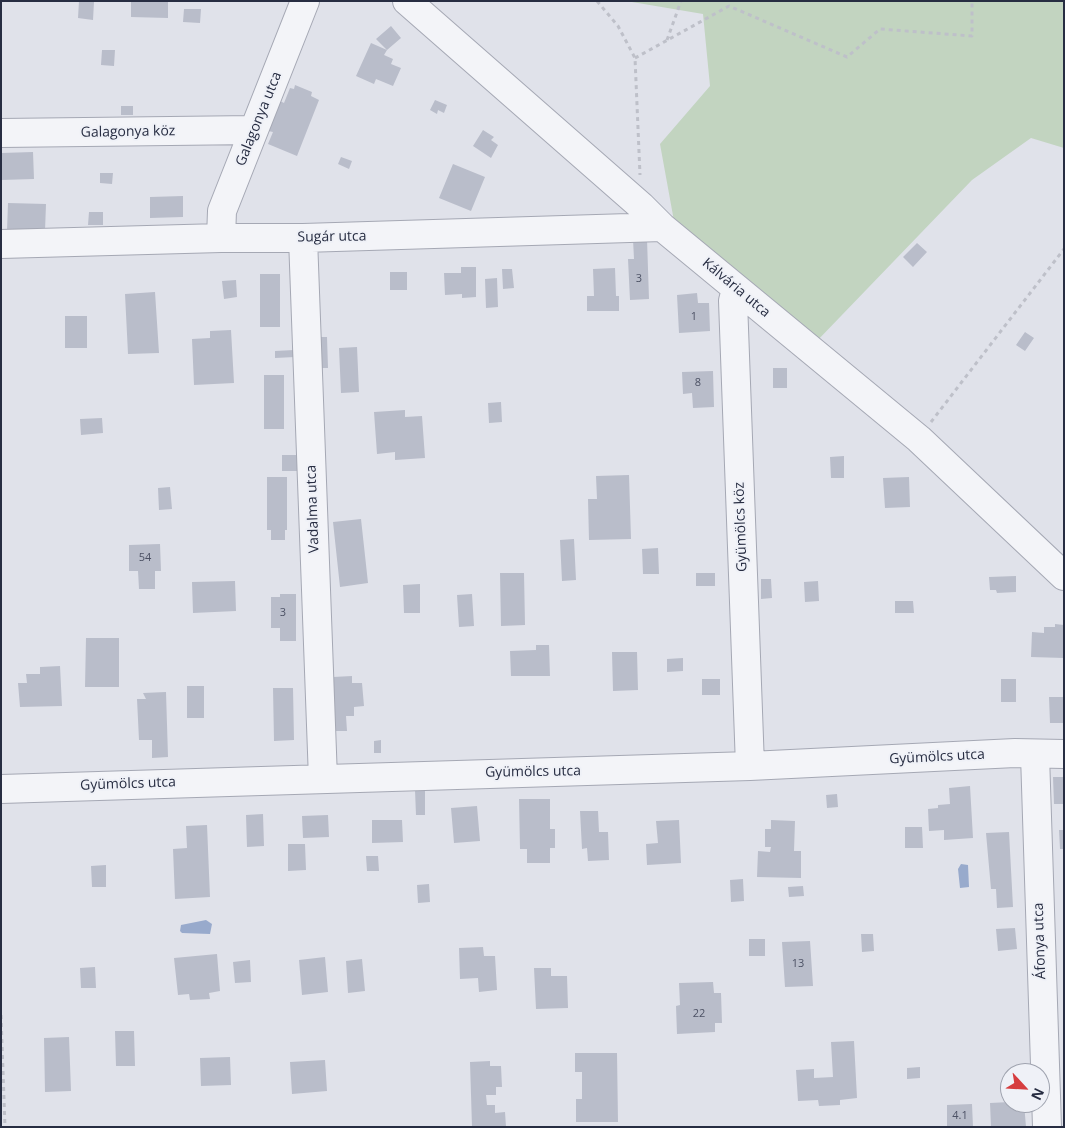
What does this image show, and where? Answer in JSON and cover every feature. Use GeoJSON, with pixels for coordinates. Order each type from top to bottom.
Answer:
{"type":"FeatureCollection","features":[{"type":"Feature","properties":{"kind":"street","name":"Galagonya utca"},"geometry":{"type":"LineString","coordinates":[[222,238],[222,211],[305,1]]}},
{"type":"Feature","properties":{"kind":"street","name":"Kálvária utca"},"geometry":{"type":"LineString","coordinates":[[406,1],[641,206],[662,227],[919,438],[1064,576]]}},
{"type":"Feature","properties":{"kind":"street","name":"Galagonya köz"},"geometry":{"type":"LineString","coordinates":[[1,134],[254,130]]}},
{"type":"Feature","properties":{"kind":"street","name":"Sugár utca"},"geometry":{"type":"LineString","coordinates":[[1,244],[222,238],[304,238],[662,227]]}},
{"type":"Feature","properties":{"kind":"street","name":"Vadalma utca"},"geometry":{"type":"LineString","coordinates":[[304,238],[323,779]]}},
{"type":"Feature","properties":{"kind":"street","name":"Gyümölcs köz"},"geometry":{"type":"LineString","coordinates":[[736,289],[733,301],[750,766]]}},
{"type":"Feature","properties":{"kind":"street","name":"Gyümölcs utca"},"geometry":{"type":"LineString","coordinates":[[1,788],[750,766],[1014,754],[1064,754]]}},
{"type":"Feature","properties":{"kind":"street","name":"Áfonya utca"},"geometry":{"type":"LineString","coordinates":[[1035,755],[1047,1127]]}},
{"type":"Feature","properties":{"kind":"path"},"geometry":{"type":"LineString","coordinates":[[597,1],[618,26],[635,58],[641,206]]}},
{"type":"Feature","properties":{"kind":"path"},"geometry":{"type":"LineString","coordinates":[[667,41],[682,1]]}},
{"type":"Feature","properties":{"kind":"path"},"geometry":{"type":"LineString","coordinates":[[635,58],[728,6],[847,56],[880,30],[972,36],[972,1]]}},
{"type":"Feature","properties":{"kind":"path"},"geometry":{"type":"LineString","coordinates":[[919,438],[1064,249]]}},
{"type":"Feature","properties":{"kind":"path"},"geometry":{"type":"LineString","coordinates":[[1,1015],[5,1127]]}},
{"type":"Feature","properties":{"kind":"green space"},"geometry":{"type":"Polygon","coordinates":[[[626,1],[1064,1],[1064,148],[1031,138],[972,180],[815,343],[674,221],[660,144],[710,86],[703,14],[626,1]]]}},
{"type":"Feature","properties":{"kind":"water"},"geometry":{"type":"Polygon","coordinates":[[[961,864],[968,865],[969,887],[960,888],[958,869],[961,864]]]}},
{"type":"Feature","properties":{"kind":"water"},"geometry":{"type":"Polygon","coordinates":[[[206,920],[212,924],[210,934],[182,933],[180,931],[181,925],[206,920]]]}},
{"type":"Feature","properties":{"kind":"building"},"geometry":{"type":"Polygon","coordinates":[[[79,1],[94,2],[93,20],[78,18],[79,1]]]}},
{"type":"Feature","properties":{"kind":"building"},"geometry":{"type":"Polygon","coordinates":[[[131,1],[168,1],[168,18],[131,17],[131,1]]]}},
{"type":"Feature","properties":{"kind":"building"},"geometry":{"type":"Polygon","coordinates":[[[184,9],[201,9],[200,23],[183,22],[184,9]]]}},
{"type":"Feature","properties":{"kind":"building"},"geometry":{"type":"Polygon","coordinates":[[[391,26],[401,38],[387,50],[376,39],[391,26]]]}},
{"type":"Feature","properties":{"kind":"building"},"geometry":{"type":"Polygon","coordinates":[[[371,43],[387,50],[384,55],[393,59],[391,64],[401,68],[393,86],[376,79],[374,84],[356,76],[371,43]]]}},
{"type":"Feature","properties":{"kind":"building"},"geometry":{"type":"Polygon","coordinates":[[[102,50],[115,50],[114,66],[101,65],[102,50]]]}},
{"type":"Feature","properties":{"kind":"building"},"geometry":{"type":"Polygon","coordinates":[[[295,85],[312,92],[311,96],[319,100],[297,156],[268,144],[273,132],[268,131],[280,101],[284,103],[290,88],[294,89],[295,85]]]}},
{"type":"Feature","properties":{"kind":"building"},"geometry":{"type":"Polygon","coordinates":[[[435,100],[447,105],[444,113],[438,110],[437,114],[430,110],[435,100]]]}},
{"type":"Feature","properties":{"kind":"building"},"geometry":{"type":"Polygon","coordinates":[[[121,106],[133,106],[133,115],[121,115],[121,106]]]}},
{"type":"Feature","properties":{"kind":"building"},"geometry":{"type":"Polygon","coordinates":[[[483,130],[494,137],[491,140],[498,145],[491,158],[473,146],[483,130]]]}},
{"type":"Feature","properties":{"kind":"building"},"geometry":{"type":"Polygon","coordinates":[[[33,152],[34,179],[1,180],[1,153],[33,152]]]}},
{"type":"Feature","properties":{"kind":"building"},"geometry":{"type":"Polygon","coordinates":[[[341,157],[352,161],[349,169],[338,164],[341,157]]]}},
{"type":"Feature","properties":{"kind":"building"},"geometry":{"type":"Polygon","coordinates":[[[453,164],[485,177],[471,211],[439,198],[453,164]]]}},
{"type":"Feature","properties":{"kind":"building"},"geometry":{"type":"Polygon","coordinates":[[[100,173],[113,173],[112,184],[100,183],[100,173]]]}},
{"type":"Feature","properties":{"kind":"building"},"geometry":{"type":"Polygon","coordinates":[[[183,196],[183,217],[150,218],[150,197],[183,196]]]}},
{"type":"Feature","properties":{"kind":"building"},"geometry":{"type":"Polygon","coordinates":[[[8,203],[46,204],[45,231],[7,231],[8,203]]]}},
{"type":"Feature","properties":{"kind":"building"},"geometry":{"type":"Polygon","coordinates":[[[89,212],[103,212],[103,225],[88,225],[89,212]]]}},
{"type":"Feature","properties":{"kind":"building"},"geometry":{"type":"Polygon","coordinates":[[[633,239],[647,239],[649,299],[630,300],[628,259],[634,259],[633,239]]]}},
{"type":"Feature","properties":{"kind":"building"},"geometry":{"type":"Polygon","coordinates":[[[917,243],[927,252],[913,267],[903,257],[917,243]]]}},
{"type":"Feature","properties":{"kind":"building"},"geometry":{"type":"Polygon","coordinates":[[[461,267],[476,267],[476,297],[462,298],[462,294],[445,295],[444,273],[461,273],[461,267]]]}},
{"type":"Feature","properties":{"kind":"building"},"geometry":{"type":"Polygon","coordinates":[[[615,268],[616,296],[619,296],[619,311],[587,311],[587,296],[594,296],[593,269],[615,268]]]}},
{"type":"Feature","properties":{"kind":"building"},"geometry":{"type":"Polygon","coordinates":[[[502,269],[512,269],[514,288],[503,289],[502,269]]]}},
{"type":"Feature","properties":{"kind":"building"},"geometry":{"type":"Polygon","coordinates":[[[390,272],[407,272],[407,290],[390,290],[390,272]]]}},
{"type":"Feature","properties":{"kind":"building"},"geometry":{"type":"Polygon","coordinates":[[[260,274],[280,274],[280,327],[260,327],[260,274]]]}},
{"type":"Feature","properties":{"kind":"building"},"geometry":{"type":"Polygon","coordinates":[[[497,278],[498,307],[486,308],[485,279],[497,278]]]}},
{"type":"Feature","properties":{"kind":"building"},"geometry":{"type":"Polygon","coordinates":[[[236,280],[237,297],[224,299],[222,281],[236,280]]]}},
{"type":"Feature","properties":{"kind":"building"},"geometry":{"type":"Polygon","coordinates":[[[155,292],[159,353],[128,354],[125,294],[155,292]]]}},
{"type":"Feature","properties":{"kind":"building"},"geometry":{"type":"Polygon","coordinates":[[[697,293],[698,303],[709,303],[710,331],[679,333],[677,295],[697,293]]]}},
{"type":"Feature","properties":{"kind":"building"},"geometry":{"type":"Polygon","coordinates":[[[65,316],[87,316],[87,348],[65,348],[65,316]]]}},
{"type":"Feature","properties":{"kind":"building"},"geometry":{"type":"Polygon","coordinates":[[[231,330],[234,383],[194,385],[192,339],[210,338],[210,331],[231,330]]]}},
{"type":"Feature","properties":{"kind":"building"},"geometry":{"type":"Polygon","coordinates":[[[1025,332],[1034,338],[1025,351],[1016,345],[1025,332]]]}},
{"type":"Feature","properties":{"kind":"building"},"geometry":{"type":"Polygon","coordinates":[[[316,337],[327,337],[328,368],[316,368],[316,337]]]}},
{"type":"Feature","properties":{"kind":"building"},"geometry":{"type":"Polygon","coordinates":[[[357,347],[359,392],[341,393],[339,348],[357,347]]]}},
{"type":"Feature","properties":{"kind":"building"},"geometry":{"type":"Polygon","coordinates":[[[294,350],[295,357],[275,358],[275,351],[294,350]]]}},
{"type":"Feature","properties":{"kind":"building"},"geometry":{"type":"Polygon","coordinates":[[[773,368],[787,368],[787,388],[773,388],[773,368]]]}},
{"type":"Feature","properties":{"kind":"building"},"geometry":{"type":"Polygon","coordinates":[[[713,371],[714,407],[693,408],[692,393],[683,394],[682,372],[713,371]]]}},
{"type":"Feature","properties":{"kind":"building"},"geometry":{"type":"Polygon","coordinates":[[[264,375],[284,375],[284,429],[264,429],[264,375]]]}},
{"type":"Feature","properties":{"kind":"building"},"geometry":{"type":"Polygon","coordinates":[[[501,402],[502,422],[489,423],[488,403],[501,402]]]}},
{"type":"Feature","properties":{"kind":"building"},"geometry":{"type":"Polygon","coordinates":[[[405,410],[405,417],[422,416],[425,458],[395,460],[395,452],[377,454],[374,412],[405,410]]]}},
{"type":"Feature","properties":{"kind":"building"},"geometry":{"type":"Polygon","coordinates":[[[102,418],[103,433],[81,435],[80,419],[102,418]]]}},
{"type":"Feature","properties":{"kind":"building"},"geometry":{"type":"Polygon","coordinates":[[[282,455],[298,455],[298,471],[282,471],[282,455]]]}},
{"type":"Feature","properties":{"kind":"building"},"geometry":{"type":"Polygon","coordinates":[[[844,456],[844,478],[831,478],[830,457],[844,456]]]}},
{"type":"Feature","properties":{"kind":"building"},"geometry":{"type":"Polygon","coordinates":[[[629,475],[631,539],[589,540],[588,499],[597,499],[596,476],[629,475]]]}},
{"type":"Feature","properties":{"kind":"building"},"geometry":{"type":"Polygon","coordinates":[[[267,477],[287,477],[287,530],[285,530],[285,540],[271,540],[271,530],[267,530],[267,477]]]}},
{"type":"Feature","properties":{"kind":"building"},"geometry":{"type":"Polygon","coordinates":[[[909,477],[910,507],[885,508],[883,478],[909,477]]]}},
{"type":"Feature","properties":{"kind":"building"},"geometry":{"type":"Polygon","coordinates":[[[170,487],[172,509],[159,510],[158,488],[170,487]]]}},
{"type":"Feature","properties":{"kind":"building"},"geometry":{"type":"Polygon","coordinates":[[[361,519],[368,583],[340,587],[333,522],[361,519]]]}},
{"type":"Feature","properties":{"kind":"building"},"geometry":{"type":"Polygon","coordinates":[[[574,539],[576,580],[562,581],[560,540],[574,539]]]}},
{"type":"Feature","properties":{"kind":"building"},"geometry":{"type":"Polygon","coordinates":[[[160,544],[161,571],[155,571],[155,589],[139,589],[138,571],[129,571],[129,545],[160,544]]]}},
{"type":"Feature","properties":{"kind":"building"},"geometry":{"type":"Polygon","coordinates":[[[658,548],[659,574],[643,574],[642,549],[658,548]]]}},
{"type":"Feature","properties":{"kind":"building"},"geometry":{"type":"Polygon","coordinates":[[[500,573],[524,573],[525,625],[501,626],[500,573]]]}},
{"type":"Feature","properties":{"kind":"building"},"geometry":{"type":"Polygon","coordinates":[[[696,573],[715,573],[715,586],[696,586],[696,573]]]}},
{"type":"Feature","properties":{"kind":"building"},"geometry":{"type":"Polygon","coordinates":[[[1016,576],[1016,592],[997,593],[996,590],[990,590],[989,577],[1016,576]]]}},
{"type":"Feature","properties":{"kind":"building"},"geometry":{"type":"Polygon","coordinates":[[[761,579],[771,579],[772,598],[761,599],[761,579]]]}},
{"type":"Feature","properties":{"kind":"building"},"geometry":{"type":"Polygon","coordinates":[[[235,581],[236,611],[193,613],[192,582],[235,581]]]}},
{"type":"Feature","properties":{"kind":"building"},"geometry":{"type":"Polygon","coordinates":[[[818,581],[819,601],[805,602],[804,582],[818,581]]]}},
{"type":"Feature","properties":{"kind":"building"},"geometry":{"type":"Polygon","coordinates":[[[420,584],[420,613],[404,613],[403,585],[420,584]]]}},
{"type":"Feature","properties":{"kind":"building"},"geometry":{"type":"Polygon","coordinates":[[[280,594],[296,594],[296,641],[280,641],[280,628],[271,628],[271,597],[280,597],[280,594]]]}},
{"type":"Feature","properties":{"kind":"building"},"geometry":{"type":"Polygon","coordinates":[[[472,594],[474,626],[459,627],[457,595],[472,594]]]}},
{"type":"Feature","properties":{"kind":"building"},"geometry":{"type":"Polygon","coordinates":[[[895,601],[913,601],[914,613],[895,613],[895,601]]]}},
{"type":"Feature","properties":{"kind":"building"},"geometry":{"type":"Polygon","coordinates":[[[1055,624],[1064,625],[1064,658],[1031,657],[1032,632],[1044,633],[1044,627],[1055,627],[1055,624]]]}},
{"type":"Feature","properties":{"kind":"building"},"geometry":{"type":"Polygon","coordinates":[[[86,638],[119,638],[119,687],[85,687],[86,638]]]}},
{"type":"Feature","properties":{"kind":"building"},"geometry":{"type":"Polygon","coordinates":[[[536,645],[549,645],[550,676],[511,676],[510,651],[536,650],[536,645]]]}},
{"type":"Feature","properties":{"kind":"building"},"geometry":{"type":"Polygon","coordinates":[[[612,652],[637,652],[638,690],[613,691],[612,652]]]}},
{"type":"Feature","properties":{"kind":"building"},"geometry":{"type":"Polygon","coordinates":[[[683,658],[683,671],[667,672],[667,659],[683,658]]]}},
{"type":"Feature","properties":{"kind":"building"},"geometry":{"type":"Polygon","coordinates":[[[60,666],[62,706],[20,707],[18,683],[27,683],[26,674],[40,674],[40,667],[60,666]]]}},
{"type":"Feature","properties":{"kind":"building"},"geometry":{"type":"Polygon","coordinates":[[[352,676],[352,683],[362,683],[364,706],[354,707],[354,716],[346,716],[347,731],[331,731],[330,716],[335,715],[333,677],[352,676]]]}},
{"type":"Feature","properties":{"kind":"building"},"geometry":{"type":"Polygon","coordinates":[[[702,679],[720,679],[720,695],[702,695],[702,679]]]}},
{"type":"Feature","properties":{"kind":"building"},"geometry":{"type":"Polygon","coordinates":[[[1001,679],[1016,679],[1016,702],[1001,702],[1001,679]]]}},
{"type":"Feature","properties":{"kind":"building"},"geometry":{"type":"Polygon","coordinates":[[[187,686],[204,686],[204,718],[187,718],[187,686]]]}},
{"type":"Feature","properties":{"kind":"building"},"geometry":{"type":"Polygon","coordinates":[[[273,688],[293,688],[294,740],[274,741],[273,688]]]}},
{"type":"Feature","properties":{"kind":"building"},"geometry":{"type":"Polygon","coordinates":[[[166,692],[168,757],[152,758],[152,740],[139,740],[137,699],[146,699],[143,693],[166,692]]]}},
{"type":"Feature","properties":{"kind":"building"},"geometry":{"type":"Polygon","coordinates":[[[1049,697],[1064,697],[1064,723],[1050,723],[1049,697]]]}},
{"type":"Feature","properties":{"kind":"building"},"geometry":{"type":"Polygon","coordinates":[[[381,740],[381,753],[374,753],[374,741],[381,740]]]}},
{"type":"Feature","properties":{"kind":"building"},"geometry":{"type":"Polygon","coordinates":[[[1053,777],[1064,777],[1064,804],[1054,804],[1053,777]]]}},
{"type":"Feature","properties":{"kind":"building"},"geometry":{"type":"Polygon","coordinates":[[[970,786],[973,838],[944,840],[944,830],[929,831],[928,809],[938,808],[938,805],[950,804],[949,788],[970,786]]]}},
{"type":"Feature","properties":{"kind":"building"},"geometry":{"type":"Polygon","coordinates":[[[425,789],[425,815],[416,815],[415,790],[425,789]]]}},
{"type":"Feature","properties":{"kind":"building"},"geometry":{"type":"Polygon","coordinates":[[[837,794],[838,807],[827,808],[826,795],[837,794]]]}},
{"type":"Feature","properties":{"kind":"building"},"geometry":{"type":"Polygon","coordinates":[[[519,799],[550,799],[550,829],[555,829],[555,848],[550,848],[550,863],[527,863],[527,849],[520,849],[519,799]]]}},
{"type":"Feature","properties":{"kind":"building"},"geometry":{"type":"Polygon","coordinates":[[[477,806],[480,841],[454,843],[451,808],[477,806]]]}},
{"type":"Feature","properties":{"kind":"building"},"geometry":{"type":"Polygon","coordinates":[[[580,811],[598,811],[599,832],[608,832],[609,860],[588,861],[587,848],[582,849],[580,811]]]}},
{"type":"Feature","properties":{"kind":"building"},"geometry":{"type":"Polygon","coordinates":[[[263,814],[264,846],[247,847],[246,815],[263,814]]]}},
{"type":"Feature","properties":{"kind":"building"},"geometry":{"type":"Polygon","coordinates":[[[328,815],[329,837],[303,838],[302,816],[328,815]]]}},
{"type":"Feature","properties":{"kind":"building"},"geometry":{"type":"Polygon","coordinates":[[[372,820],[402,820],[403,842],[372,843],[372,820]]]}},
{"type":"Feature","properties":{"kind":"building"},"geometry":{"type":"Polygon","coordinates":[[[679,820],[681,863],[647,865],[646,844],[658,843],[656,821],[679,820]]]}},
{"type":"Feature","properties":{"kind":"building"},"geometry":{"type":"Polygon","coordinates":[[[771,820],[795,821],[794,851],[801,851],[801,878],[757,877],[758,851],[770,852],[771,847],[765,847],[765,829],[771,829],[771,820]]]}},
{"type":"Feature","properties":{"kind":"building"},"geometry":{"type":"Polygon","coordinates":[[[207,825],[210,897],[175,899],[173,849],[187,848],[186,826],[207,825]]]}},
{"type":"Feature","properties":{"kind":"building"},"geometry":{"type":"Polygon","coordinates":[[[905,827],[922,827],[923,848],[905,848],[905,827]]]}},
{"type":"Feature","properties":{"kind":"building"},"geometry":{"type":"Polygon","coordinates":[[[1059,830],[1064,830],[1064,849],[1060,849],[1059,830]]]}},
{"type":"Feature","properties":{"kind":"building"},"geometry":{"type":"Polygon","coordinates":[[[1009,832],[1013,907],[997,908],[996,889],[991,889],[986,833],[1009,832]]]}},
{"type":"Feature","properties":{"kind":"building"},"geometry":{"type":"Polygon","coordinates":[[[288,844],[305,844],[306,870],[288,871],[288,844]]]}},
{"type":"Feature","properties":{"kind":"building"},"geometry":{"type":"Polygon","coordinates":[[[366,856],[378,856],[379,871],[367,871],[366,856]]]}},
{"type":"Feature","properties":{"kind":"building"},"geometry":{"type":"Polygon","coordinates":[[[106,865],[106,887],[92,887],[91,866],[106,865]]]}},
{"type":"Feature","properties":{"kind":"building"},"geometry":{"type":"Polygon","coordinates":[[[743,879],[744,901],[731,902],[730,880],[743,879]]]}},
{"type":"Feature","properties":{"kind":"building"},"geometry":{"type":"Polygon","coordinates":[[[429,884],[430,902],[418,903],[417,885],[429,884]]]}},
{"type":"Feature","properties":{"kind":"building"},"geometry":{"type":"Polygon","coordinates":[[[803,886],[804,896],[789,897],[788,887],[803,886]]]}},
{"type":"Feature","properties":{"kind":"building"},"geometry":{"type":"Polygon","coordinates":[[[1015,928],[1017,949],[998,951],[996,929],[1015,928]]]}},
{"type":"Feature","properties":{"kind":"building"},"geometry":{"type":"Polygon","coordinates":[[[861,934],[873,934],[874,951],[862,952],[861,934]]]}},
{"type":"Feature","properties":{"kind":"building"},"geometry":{"type":"Polygon","coordinates":[[[749,939],[765,939],[765,956],[749,956],[749,939]]]}},
{"type":"Feature","properties":{"kind":"building"},"geometry":{"type":"Polygon","coordinates":[[[810,941],[813,986],[785,987],[782,942],[810,941]]]}},
{"type":"Feature","properties":{"kind":"building"},"geometry":{"type":"Polygon","coordinates":[[[483,947],[484,956],[495,956],[497,990],[479,992],[478,978],[460,979],[459,948],[483,947]]]}},
{"type":"Feature","properties":{"kind":"building"},"geometry":{"type":"Polygon","coordinates":[[[217,954],[220,991],[209,993],[210,999],[190,1000],[189,994],[178,995],[174,958],[217,954]]]}},
{"type":"Feature","properties":{"kind":"building"},"geometry":{"type":"Polygon","coordinates":[[[325,957],[328,992],[302,995],[299,960],[325,957]]]}},
{"type":"Feature","properties":{"kind":"building"},"geometry":{"type":"Polygon","coordinates":[[[362,959],[365,991],[348,993],[346,961],[362,959]]]}},
{"type":"Feature","properties":{"kind":"building"},"geometry":{"type":"Polygon","coordinates":[[[250,960],[251,982],[235,983],[233,962],[250,960]]]}},
{"type":"Feature","properties":{"kind":"building"},"geometry":{"type":"Polygon","coordinates":[[[95,967],[96,988],[81,988],[80,968],[95,967]]]}},
{"type":"Feature","properties":{"kind":"building"},"geometry":{"type":"Polygon","coordinates":[[[534,968],[551,968],[551,976],[567,976],[568,1008],[536,1009],[534,968]]]}},
{"type":"Feature","properties":{"kind":"building"},"geometry":{"type":"Polygon","coordinates":[[[713,982],[714,993],[721,993],[722,1023],[715,1023],[715,1032],[677,1034],[676,1006],[680,1005],[679,983],[713,982]]]}},
{"type":"Feature","properties":{"kind":"building"},"geometry":{"type":"Polygon","coordinates":[[[115,1031],[134,1031],[135,1066],[116,1066],[115,1031]]]}},
{"type":"Feature","properties":{"kind":"building"},"geometry":{"type":"Polygon","coordinates":[[[69,1037],[71,1091],[45,1092],[44,1038],[69,1037]]]}},
{"type":"Feature","properties":{"kind":"building"},"geometry":{"type":"Polygon","coordinates":[[[854,1041],[857,1098],[840,1100],[840,1105],[819,1106],[818,1100],[798,1101],[796,1070],[814,1069],[814,1078],[833,1077],[831,1042],[854,1041]]]}},
{"type":"Feature","properties":{"kind":"building"},"geometry":{"type":"Polygon","coordinates":[[[575,1053],[617,1053],[618,1122],[576,1122],[576,1099],[582,1099],[582,1072],[575,1072],[575,1053]]]}},
{"type":"Feature","properties":{"kind":"building"},"geometry":{"type":"Polygon","coordinates":[[[230,1057],[231,1085],[201,1086],[200,1058],[230,1057]]]}},
{"type":"Feature","properties":{"kind":"building"},"geometry":{"type":"Polygon","coordinates":[[[325,1060],[327,1091],[292,1094],[290,1062],[325,1060]]]}},
{"type":"Feature","properties":{"kind":"building"},"geometry":{"type":"Polygon","coordinates":[[[490,1061],[490,1066],[501,1066],[502,1087],[496,1087],[496,1095],[486,1095],[487,1105],[495,1105],[495,1113],[505,1112],[506,1127],[472,1127],[470,1062],[490,1061]]]}},
{"type":"Feature","properties":{"kind":"building"},"geometry":{"type":"Polygon","coordinates":[[[920,1067],[920,1078],[907,1079],[907,1068],[920,1067]]]}},
{"type":"Feature","properties":{"kind":"building"},"geometry":{"type":"Polygon","coordinates":[[[1000,1102],[1000,1113],[1025,1113],[1026,1127],[991,1127],[990,1103],[1000,1102]]]}},
{"type":"Feature","properties":{"kind":"building"},"geometry":{"type":"Polygon","coordinates":[[[972,1104],[973,1127],[947,1127],[947,1105],[972,1104]]]}}]}
